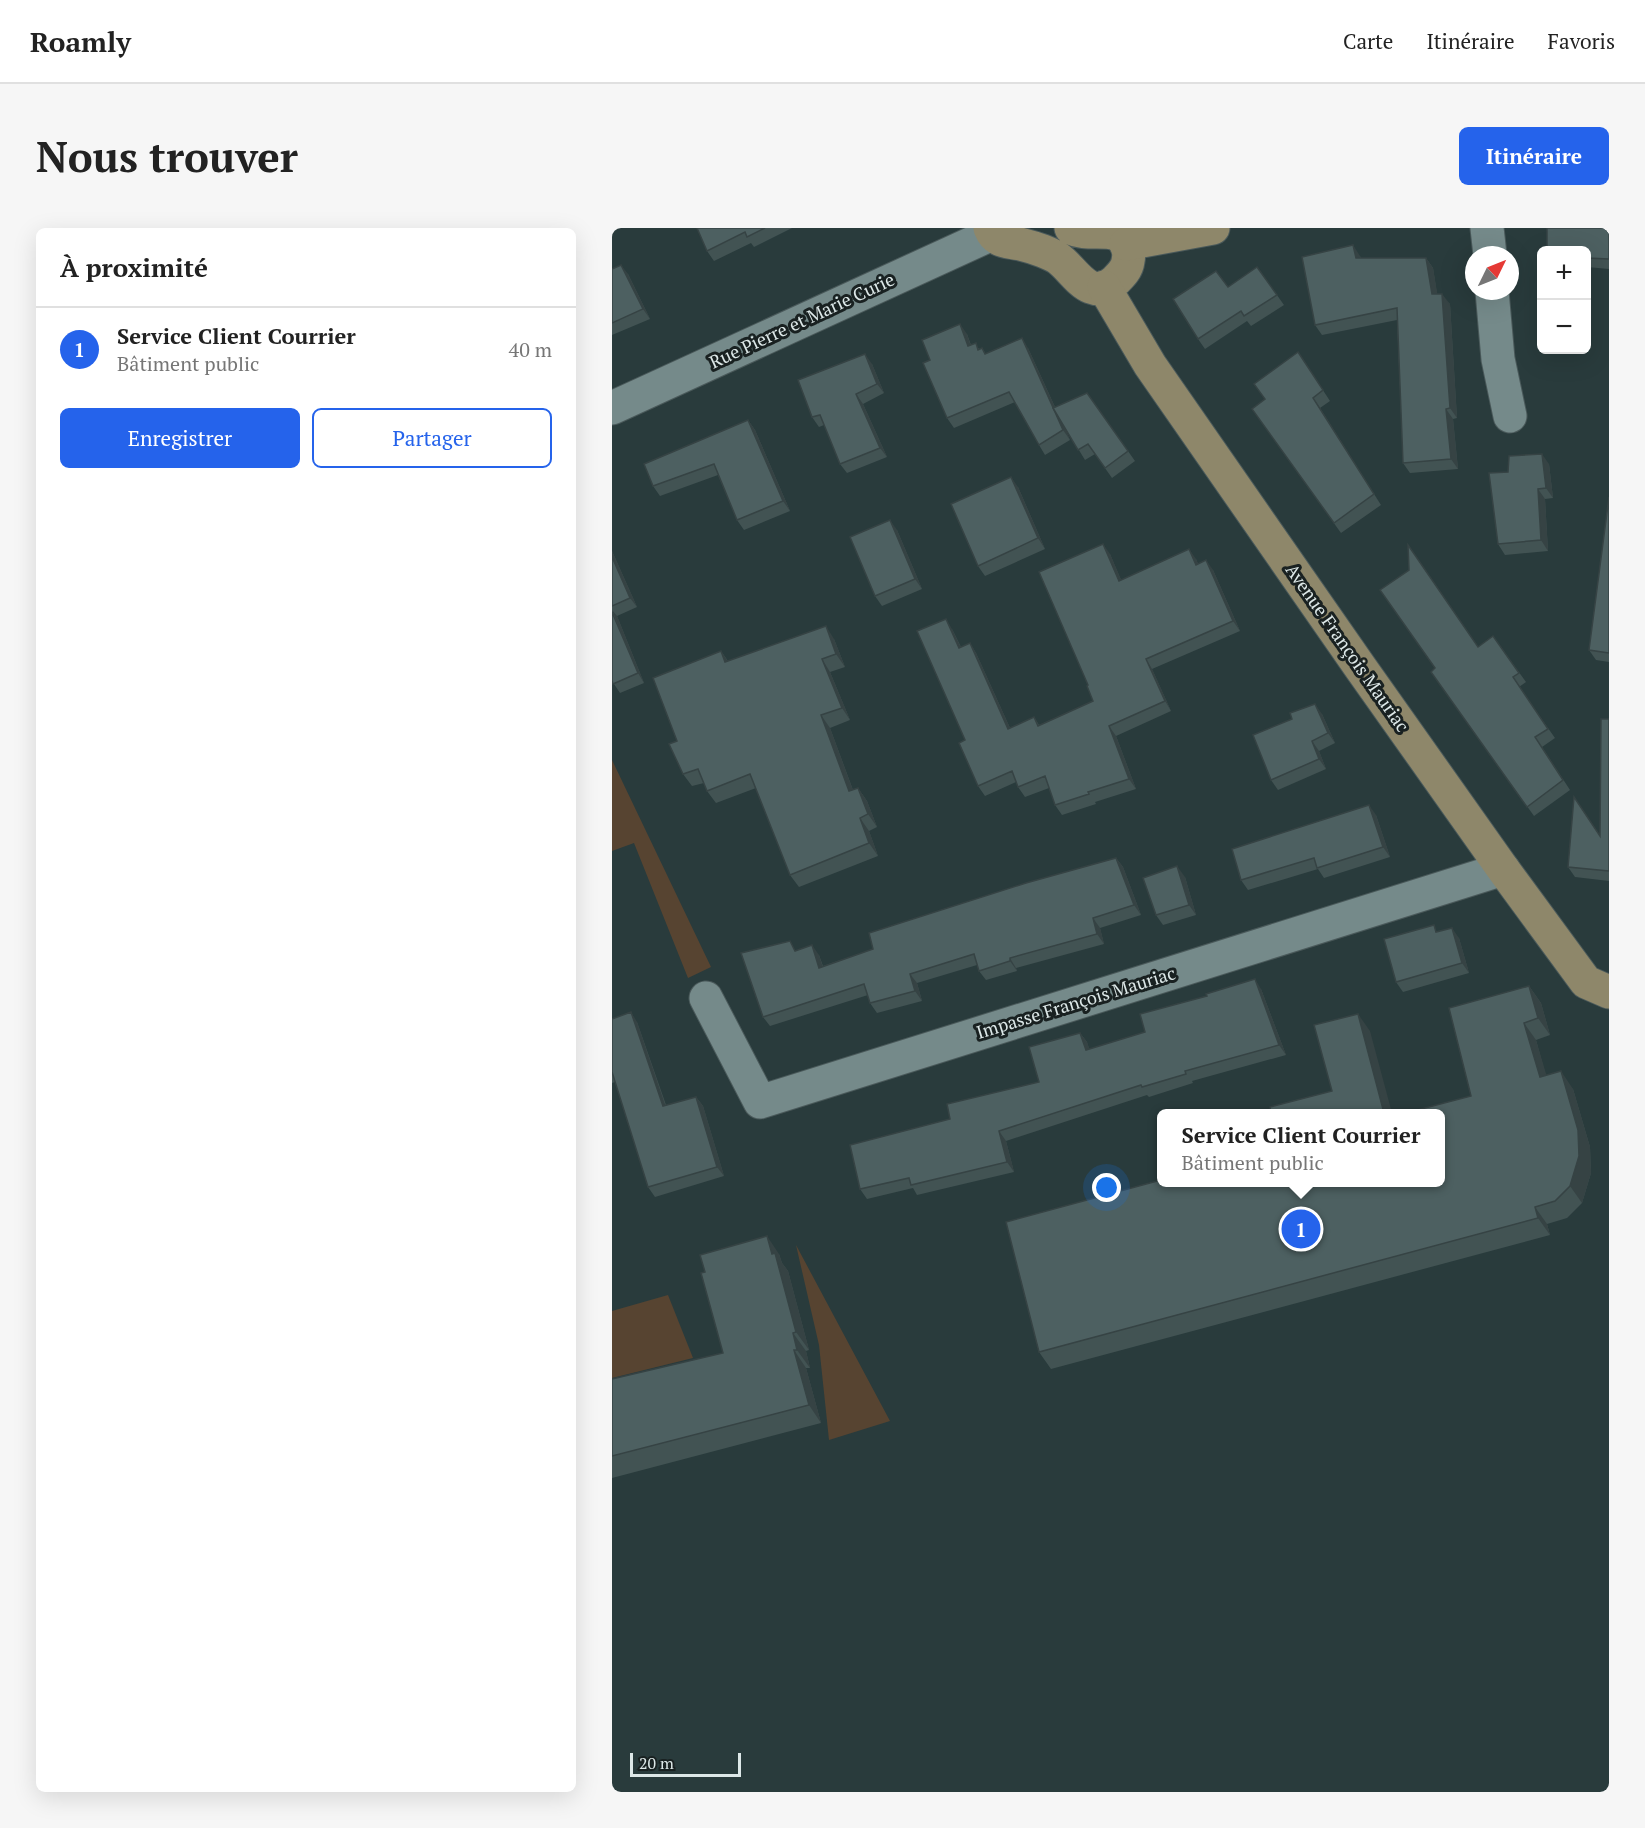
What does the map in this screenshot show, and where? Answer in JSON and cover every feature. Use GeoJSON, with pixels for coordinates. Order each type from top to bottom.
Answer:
{"type":"FeatureCollection","features":[{"type":"Feature","properties":{"kind":"street"},"geometry":{"type":"LineString","coordinates":[[991,231],[1005,243],[1018,243],[1059,259],[1081,282],[1094,287],[1104,287],[1112,283],[1127,267],[1130,254],[1119,234],[1107,230],[1090,232],[1071,228]]}},
{"type":"Feature","properties":{"kind":"street"},"geometry":{"type":"LineString","coordinates":[[1126,244],[1213,228]]}},
{"type":"Feature","properties":{"kind":"street"},"geometry":{"type":"LineString","coordinates":[[1487,228],[1489,246]]}},
{"type":"Feature","properties":{"kind":"street","name":"Rue Pierre et Marie Curie"},"geometry":{"type":"LineString","coordinates":[[612,408],[991,231]]}},
{"type":"Feature","properties":{"kind":"street","name":"Avenue François Mauriac"},"geometry":{"type":"LineString","coordinates":[[1104,287],[1150,365],[1503,869],[1586,982],[1609,992]]}},
{"type":"Feature","properties":{"kind":"street"},"geometry":{"type":"LineString","coordinates":[[1493,300],[1498,359],[1510,416]]}},
{"type":"Feature","properties":{"kind":"street","name":"Impasse François Mauriac"},"geometry":{"type":"LineString","coordinates":[[706,998],[760,1102],[1503,869]]}},
{"type":"Feature","properties":{"kind":"shaded area"},"geometry":{"type":"Polygon","coordinates":[[[612,760],[711,967],[688,978],[634,843],[612,851],[612,760]]]}},
{"type":"Feature","properties":{"kind":"shaded area"},"geometry":{"type":"Polygon","coordinates":[[[796,1245],[890,1421],[829,1440],[819,1345],[796,1245]]]}},
{"type":"Feature","properties":{"kind":"shaded area"},"geometry":{"type":"Polygon","coordinates":[[[668,1295],[693,1358],[612,1378],[612,1311],[668,1295]]]}},
{"type":"Feature","properties":{"kind":"building"},"geometry":{"type":"Polygon","coordinates":[[[697,228],[765,228],[747,237],[745,232],[707,251],[697,228]]]}},
{"type":"Feature","properties":{"kind":"building"},"geometry":{"type":"Polygon","coordinates":[[[1547,228],[1609,228],[1609,259],[1591,258],[1591,246],[1547,246],[1547,228]]]}},
{"type":"Feature","properties":{"kind":"building"},"geometry":{"type":"Polygon","coordinates":[[[1353,245],[1356,258],[1426,258],[1432,294],[1442,294],[1450,408],[1446,409],[1451,459],[1403,463],[1397,308],[1315,325],[1302,257],[1353,245]]]}},
{"type":"Feature","properties":{"kind":"building"},"geometry":{"type":"Polygon","coordinates":[[[621,265],[643,309],[612,323],[612,269],[621,265]]]}},
{"type":"Feature","properties":{"kind":"building"},"geometry":{"type":"Polygon","coordinates":[[[1257,267],[1277,295],[1244,316],[1241,311],[1198,339],[1173,299],[1216,271],[1228,287],[1257,267]]]}},
{"type":"Feature","properties":{"kind":"building"},"geometry":{"type":"Polygon","coordinates":[[[960,324],[968,346],[976,343],[978,350],[982,348],[985,354],[1022,338],[1063,430],[1039,445],[1009,392],[947,418],[923,363],[930,360],[922,340],[960,324]]]}},
{"type":"Feature","properties":{"kind":"building"},"geometry":{"type":"Polygon","coordinates":[[[1298,352],[1323,390],[1313,398],[1374,494],[1334,523],[1252,409],[1265,399],[1254,384],[1298,352]]]}},
{"type":"Feature","properties":{"kind":"building"},"geometry":{"type":"Polygon","coordinates":[[[865,354],[877,384],[856,394],[880,448],[840,464],[820,415],[812,417],[798,380],[865,354]]]}},
{"type":"Feature","properties":{"kind":"building"},"geometry":{"type":"Polygon","coordinates":[[[1087,393],[1128,451],[1105,468],[1088,444],[1078,450],[1053,408],[1087,393]]]}},
{"type":"Feature","properties":{"kind":"building"},"geometry":{"type":"Polygon","coordinates":[[[748,420],[783,501],[737,520],[714,464],[653,486],[644,464],[748,420]]]}},
{"type":"Feature","properties":{"kind":"building"},"geometry":{"type":"Polygon","coordinates":[[[1542,454],[1546,488],[1538,489],[1541,540],[1498,544],[1489,473],[1508,472],[1509,456],[1542,454]]]}},
{"type":"Feature","properties":{"kind":"building"},"geometry":{"type":"Polygon","coordinates":[[[1011,477],[1038,538],[978,566],[951,504],[1011,477]]]}},
{"type":"Feature","properties":{"kind":"building"},"geometry":{"type":"Polygon","coordinates":[[[1609,497],[1609,653],[1589,650],[1609,497]]]}},
{"type":"Feature","properties":{"kind":"building"},"geometry":{"type":"Polygon","coordinates":[[[890,520],[915,579],[875,596],[850,537],[890,520]]]}},
{"type":"Feature","properties":{"kind":"building"},"geometry":{"type":"Polygon","coordinates":[[[1103,544],[1119,581],[1189,549],[1196,565],[1206,560],[1233,621],[1146,659],[1165,701],[1109,726],[1129,779],[1055,805],[1045,776],[1018,787],[1012,771],[978,786],[959,743],[965,740],[917,631],[946,619],[959,648],[970,643],[1008,729],[1034,717],[1038,726],[1093,701],[1039,572],[1103,544]]]}},
{"type":"Feature","properties":{"kind":"building"},"geometry":{"type":"Polygon","coordinates":[[[1408,545],[1478,647],[1493,636],[1519,673],[1513,677],[1548,729],[1535,737],[1563,780],[1527,807],[1431,672],[1435,668],[1380,590],[1409,570],[1408,545]]]}},
{"type":"Feature","properties":{"kind":"building"},"geometry":{"type":"Polygon","coordinates":[[[612,557],[630,598],[612,606],[612,557]]]}},
{"type":"Feature","properties":{"kind":"building"},"geometry":{"type":"Polygon","coordinates":[[[612,612],[638,673],[613,684],[612,681],[612,612]]]}},
{"type":"Feature","properties":{"kind":"building"},"geometry":{"type":"Polygon","coordinates":[[[826,626],[836,654],[822,659],[842,708],[821,715],[849,791],[858,788],[868,814],[860,818],[869,843],[790,875],[750,774],[707,791],[698,769],[683,774],[669,744],[677,741],[653,678],[721,651],[725,662],[826,626]]]}},
{"type":"Feature","properties":{"kind":"building"},"geometry":{"type":"Polygon","coordinates":[[[1315,704],[1328,733],[1312,741],[1319,759],[1271,780],[1253,735],[1292,719],[1290,713],[1315,704]]]}},
{"type":"Feature","properties":{"kind":"building"},"geometry":{"type":"Polygon","coordinates":[[[1601,719],[1609,719],[1609,871],[1568,867],[1574,797],[1600,836],[1601,719]]]}},
{"type":"Feature","properties":{"kind":"building"},"geometry":{"type":"Polygon","coordinates":[[[1369,805],[1383,847],[1317,868],[1314,858],[1241,880],[1232,849],[1369,805]]]}},
{"type":"Feature","properties":{"kind":"building"},"geometry":{"type":"Polygon","coordinates":[[[1116,858],[1134,905],[1093,918],[1097,934],[1010,958],[1010,961],[979,971],[974,954],[910,974],[915,991],[870,1003],[864,984],[763,1017],[741,953],[790,941],[795,951],[812,945],[819,968],[873,949],[869,933],[1026,883],[1116,858]]]}},
{"type":"Feature","properties":{"kind":"building"},"geometry":{"type":"Polygon","coordinates":[[[1177,866],[1189,905],[1156,915],[1143,878],[1177,866]]]}},
{"type":"Feature","properties":{"kind":"building"},"geometry":{"type":"Polygon","coordinates":[[[1434,925],[1436,932],[1452,928],[1462,963],[1396,982],[1384,939],[1434,925]]]}},
{"type":"Feature","properties":{"kind":"building"},"geometry":{"type":"Polygon","coordinates":[[[1255,979],[1279,1045],[1185,1071],[1186,1074],[1142,1087],[1141,1085],[999,1131],[1007,1162],[911,1185],[909,1178],[860,1189],[850,1145],[950,1119],[947,1104],[1039,1082],[1029,1047],[1080,1033],[1086,1050],[1145,1032],[1140,1014],[1207,996],[1206,994],[1255,979]]]}},
{"type":"Feature","properties":{"kind":"building"},"geometry":{"type":"Polygon","coordinates":[[[1529,986],[1538,1018],[1524,1023],[1540,1077],[1561,1071],[1578,1130],[1579,1156],[1570,1186],[1555,1201],[1535,1207],[1538,1218],[1039,1352],[1006,1222],[1157,1181],[1157,1187],[1445,1187],[1445,1109],[1421,1109],[1471,1096],[1449,1008],[1529,986]]]}},
{"type":"Feature","properties":{"kind":"building"},"geometry":{"type":"Polygon","coordinates":[[[631,1012],[663,1106],[696,1097],[717,1167],[648,1187],[612,1072],[612,1019],[631,1012]]]}},
{"type":"Feature","properties":{"kind":"building"},"geometry":{"type":"Polygon","coordinates":[[[1358,1014],[1383,1109],[1270,1109],[1270,1107],[1332,1091],[1314,1025],[1358,1014]]]}},
{"type":"Feature","properties":{"kind":"building"},"geometry":{"type":"Polygon","coordinates":[[[767,1236],[772,1254],[775,1253],[796,1332],[793,1333],[797,1350],[794,1350],[809,1405],[612,1456],[612,1379],[723,1353],[701,1273],[705,1272],[700,1255],[767,1236]]]}},
{"type":"Feature","properties":{"kind":"place","name":"Service Client Courrier"},"geometry":{"type":"Point","coordinates":[1301,1229]}}]}
